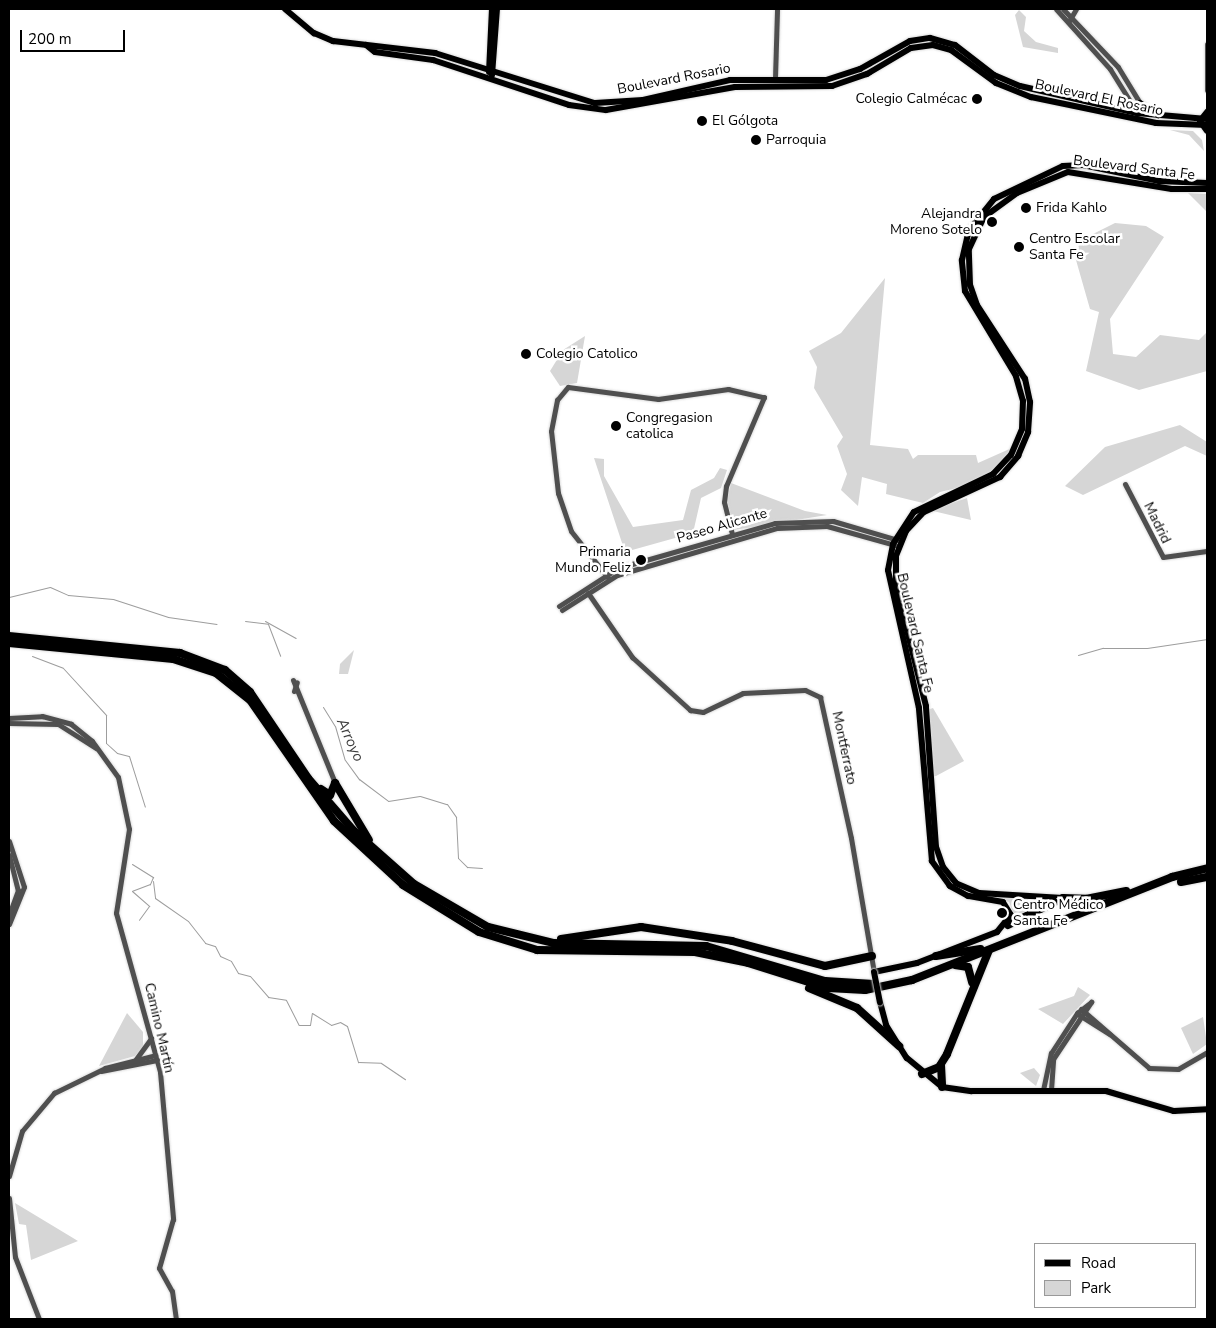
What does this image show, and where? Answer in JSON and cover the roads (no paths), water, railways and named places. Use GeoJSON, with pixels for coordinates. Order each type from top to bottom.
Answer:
{"type":"FeatureCollection","features":[{"type":"Feature","properties":{"kind":"highway"},"geometry":{"type":"LineString","coordinates":[[9,636],[180,653],[215,664],[250,692],[308,778],[374,848],[448,906],[488,927],[536,941],[706,946],[825,981],[856,985],[901,979],[1126,891],[1207,864]]}},
{"type":"Feature","properties":{"kind":"highway"},"geometry":{"type":"LineString","coordinates":[[9,643],[173,659],[226,678],[250,700],[334,820],[418,897],[479,932],[553,952],[667,950],[709,954],[828,988],[865,990],[950,965],[1172,877],[1207,868]]}},
{"type":"Feature","properties":{"kind":"highway"},"geometry":{"type":"LineString","coordinates":[[308,778],[330,795],[335,783]]}},
{"type":"Feature","properties":{"kind":"highway"},"geometry":{"type":"LineString","coordinates":[[335,783],[374,848]]}},
{"type":"Feature","properties":{"kind":"highway"},"geometry":{"type":"LineString","coordinates":[[1182,882],[1207,877]]}},
{"type":"Feature","properties":{"kind":"highway"},"geometry":{"type":"LineString","coordinates":[[1008,925],[1063,898],[1086,899],[1126,891]]}},
{"type":"Feature","properties":{"kind":"highway"},"geometry":{"type":"LineString","coordinates":[[536,941],[641,927],[732,941],[825,966],[872,956]]}},
{"type":"Feature","properties":{"kind":"highway"},"geometry":{"type":"LineString","coordinates":[[936,956],[980,949]]}},
{"type":"Feature","properties":{"kind":"highway"},"geometry":{"type":"LineString","coordinates":[[942,1087],[941,1065],[961,1025],[971,989],[989,950]]}},
{"type":"Feature","properties":{"kind":"highway"},"geometry":{"type":"LineString","coordinates":[[950,965],[968,967],[971,989]]}},
{"type":"Feature","properties":{"kind":"highway"},"geometry":{"type":"LineString","coordinates":[[792,978],[857,1008],[899,1046]]}},
{"type":"Feature","properties":{"kind":"highway"},"geometry":{"type":"LineString","coordinates":[[922,1074],[941,1065]]}},
{"type":"Feature","properties":{"kind":"main road","name":"Boulevard Rosario"},"geometry":{"type":"LineString","coordinates":[[285,9],[314,33],[333,42],[365,44],[375,52],[433,60],[491,73],[584,104],[626,110],[731,88],[769,86]]}},
{"type":"Feature","properties":{"kind":"main road"},"geometry":{"type":"LineString","coordinates":[[491,73],[492,9]]}},
{"type":"Feature","properties":{"kind":"main road"},"geometry":{"type":"LineString","coordinates":[[491,73],[497,9]]}},
{"type":"Feature","properties":{"kind":"main road","name":"Boulevard El Rosario"},"geometry":{"type":"LineString","coordinates":[[775,78],[815,81],[842,76],[910,41],[935,38],[955,46],[1009,83],[1139,116],[1204,122]]}},
{"type":"Feature","properties":{"kind":"main road","name":"Boulevard El Rosario"},"geometry":{"type":"LineString","coordinates":[[769,86],[842,83],[911,48],[933,45],[951,50],[990,80],[1017,93],[1139,116],[1204,122]]}},
{"type":"Feature","properties":{"kind":"main road","name":"Boulevard Rosario"},"geometry":{"type":"LineString","coordinates":[[584,104],[624,103],[730,80],[775,78]]}},
{"type":"Feature","properties":{"kind":"main road"},"geometry":{"type":"LineString","coordinates":[[730,80],[731,88]]}},
{"type":"Feature","properties":{"kind":"main road"},"geometry":{"type":"LineString","coordinates":[[1140,103],[1162,117]]}},
{"type":"Feature","properties":{"kind":"main road","name":"Boulevard Santa Fe"},"geometry":{"type":"LineString","coordinates":[[1008,925],[1008,905],[960,892],[943,880],[932,861],[919,708],[891,591],[897,542],[928,510],[1000,477],[1018,456],[1028,432],[1030,402],[1025,379],[977,305],[970,285],[968,259],[976,229],[1002,201],[1048,178],[1068,172],[1093,170],[1207,189]]}},
{"type":"Feature","properties":{"kind":"main road","name":"Boulevard Santa Fe"},"geometry":{"type":"LineString","coordinates":[[1133,178],[1207,182]]}},
{"type":"Feature","properties":{"kind":"main road","name":"Boulevard Santa Fe"},"geometry":{"type":"LineString","coordinates":[[897,542],[895,582],[926,706],[941,863],[951,879],[979,893],[1063,898]]}},
{"type":"Feature","properties":{"kind":"main road"},"geometry":{"type":"LineString","coordinates":[[1008,925],[936,956],[874,972],[880,1002],[899,1046],[922,1074],[942,1087],[972,1091],[1050,1090],[1106,1092],[1174,1111],[1207,1109]]}},
{"type":"Feature","properties":{"kind":"street"},"geometry":{"type":"LineString","coordinates":[[775,78],[777,9]]}},
{"type":"Feature","properties":{"kind":"street"},"geometry":{"type":"LineString","coordinates":[[1056,9],[1118,67],[1140,103]]}},
{"type":"Feature","properties":{"kind":"street"},"geometry":{"type":"LineString","coordinates":[[1062,9],[1068,21],[1110,69],[1139,116]]}},
{"type":"Feature","properties":{"kind":"street"},"geometry":{"type":"LineString","coordinates":[[1068,21],[1076,9]]}},
{"type":"Feature","properties":{"kind":"street"},"geometry":{"type":"LineString","coordinates":[[1207,44],[1207,90]]}},
{"type":"Feature","properties":{"kind":"street"},"geometry":{"type":"LineString","coordinates":[[607,576],[571,531],[558,493],[551,431],[557,400],[568,387],[658,399],[728,389],[764,397],[726,486],[724,502],[732,534]]}},
{"type":"Feature","properties":{"kind":"street","name":"Madrid"},"geometry":{"type":"LineString","coordinates":[[1125,484],[1163,557],[1207,551]]}},
{"type":"Feature","properties":{"kind":"street","name":"Paseo Alicante"},"geometry":{"type":"LineString","coordinates":[[832,524],[777,528],[607,576],[588,593],[561,608],[607,576],[732,534],[782,522],[832,524],[897,542]]}},
{"type":"Feature","properties":{"kind":"street","name":"Montferrato"},"geometry":{"type":"LineString","coordinates":[[588,593],[616,634],[650,675],[694,712],[743,693],[804,690],[820,698],[872,956]]}},
{"type":"Feature","properties":{"kind":"street"},"geometry":{"type":"LineString","coordinates":[[295,681],[294,692],[318,733],[335,783]]}},
{"type":"Feature","properties":{"kind":"street","name":"Camino Martín"},"geometry":{"type":"LineString","coordinates":[[9,718],[58,719],[76,728],[117,773],[128,822],[116,914],[156,1058],[173,1219],[159,1268],[172,1291],[176,1319]]}},
{"type":"Feature","properties":{"kind":"street","name":"Camino Martín"},"geometry":{"type":"LineString","coordinates":[[9,723],[58,724],[96,748]]}},
{"type":"Feature","properties":{"kind":"street"},"geometry":{"type":"LineString","coordinates":[[9,840],[24,887],[9,924]]}},
{"type":"Feature","properties":{"kind":"street"},"geometry":{"type":"LineString","coordinates":[[9,855],[18,890],[9,915]]}},
{"type":"Feature","properties":{"kind":"street"},"geometry":{"type":"LineString","coordinates":[[872,956],[874,972]]}},
{"type":"Feature","properties":{"kind":"street"},"geometry":{"type":"LineString","coordinates":[[1081,1013],[1111,1034],[1138,1062],[1159,1070],[1178,1069],[1207,1052]]}},
{"type":"Feature","properties":{"kind":"street"},"geometry":{"type":"LineString","coordinates":[[1043,1090],[1048,1058],[1081,1013]]}},
{"type":"Feature","properties":{"kind":"street"},"geometry":{"type":"LineString","coordinates":[[1050,1090],[1053,1059],[1081,1013]]}},
{"type":"Feature","properties":{"kind":"street"},"geometry":{"type":"LineString","coordinates":[[136,1060],[151,1038]]}},
{"type":"Feature","properties":{"kind":"street"},"geometry":{"type":"LineString","coordinates":[[9,1176],[18,1138],[40,1106],[68,1084],[136,1060],[156,1058]]}},
{"type":"Feature","properties":{"kind":"street"},"geometry":{"type":"LineString","coordinates":[[101,1071],[156,1058]]}},
{"type":"Feature","properties":{"kind":"street"},"geometry":{"type":"LineString","coordinates":[[9,1198],[15,1257],[39,1319]]}},
{"type":"Feature","properties":{"kind":"waterway"},"geometry":{"type":"LineString","coordinates":[[765,529],[778,525]]}},
{"type":"Feature","properties":{"kind":"waterway"},"geometry":{"type":"LineString","coordinates":[[616,572],[725,540]]}},
{"type":"Feature","properties":{"kind":"waterway","name":"Arroyo"},"geometry":{"type":"LineString","coordinates":[[9,597],[50,587],[68,595],[113,599],[168,617],[216,624]]}},
{"type":"Feature","properties":{"kind":"waterway","name":"Arroyo"},"geometry":{"type":"LineString","coordinates":[[245,621],[268,624],[280,656]]}},
{"type":"Feature","properties":{"kind":"waterway"},"geometry":{"type":"LineString","coordinates":[[265,621],[296,638]]}},
{"type":"Feature","properties":{"kind":"waterway"},"geometry":{"type":"LineString","coordinates":[[1078,655],[1103,648],[1147,648],[1207,639]]}},
{"type":"Feature","properties":{"kind":"waterway"},"geometry":{"type":"LineString","coordinates":[[32,656],[63,668],[106,715],[106,743],[117,753],[129,756],[145,807]]}},
{"type":"Feature","properties":{"kind":"waterway","name":"Arroyo"},"geometry":{"type":"LineString","coordinates":[[323,707],[335,726],[345,760],[359,779],[388,801],[420,796],[447,804],[456,817],[458,858],[467,867],[482,868]]}},
{"type":"Feature","properties":{"kind":"waterway"},"geometry":{"type":"LineString","coordinates":[[132,864],[153,877],[150,884],[132,891],[149,906],[139,920]]}},
{"type":"Feature","properties":{"kind":"waterway"},"geometry":{"type":"LineString","coordinates":[[153,881],[155,898],[188,921],[205,943],[215,946],[220,956],[231,961],[238,973],[250,976],[268,997],[286,1000],[299,1025],[310,1025],[312,1013],[331,1025],[340,1022],[347,1026],[358,1062],[381,1063],[405,1079]]}},
{"type":"Feature","properties":{"kind":"place","name":"Colegio Calmécac"},"geometry":{"type":"Point","coordinates":[977,99]}},
{"type":"Feature","properties":{"kind":"place","name":"El Gólgota"},"geometry":{"type":"Point","coordinates":[702,121]}},
{"type":"Feature","properties":{"kind":"place","name":"Parroquia"},"geometry":{"type":"Point","coordinates":[756,140]}},
{"type":"Feature","properties":{"kind":"place","name":"Frida Kahlo"},"geometry":{"type":"Point","coordinates":[1026,208]}},
{"type":"Feature","properties":{"kind":"place","name":"Alejandra Moreno Sotelo"},"geometry":{"type":"Point","coordinates":[992,222]}},
{"type":"Feature","properties":{"kind":"place","name":"Centro Escolar Santa Fe"},"geometry":{"type":"Point","coordinates":[1019,247]}},
{"type":"Feature","properties":{"kind":"place","name":"Colegio Catolico"},"geometry":{"type":"Point","coordinates":[526,354]}},
{"type":"Feature","properties":{"kind":"place","name":"Congregasion catolica"},"geometry":{"type":"Point","coordinates":[616,426]}},
{"type":"Feature","properties":{"kind":"place","name":"Primaria Mundo Feliz"},"geometry":{"type":"Point","coordinates":[641,560]}},
{"type":"Feature","properties":{"kind":"place","name":"Centro Médico Santa Fe"},"geometry":{"type":"Point","coordinates":[1002,913]}}]}
